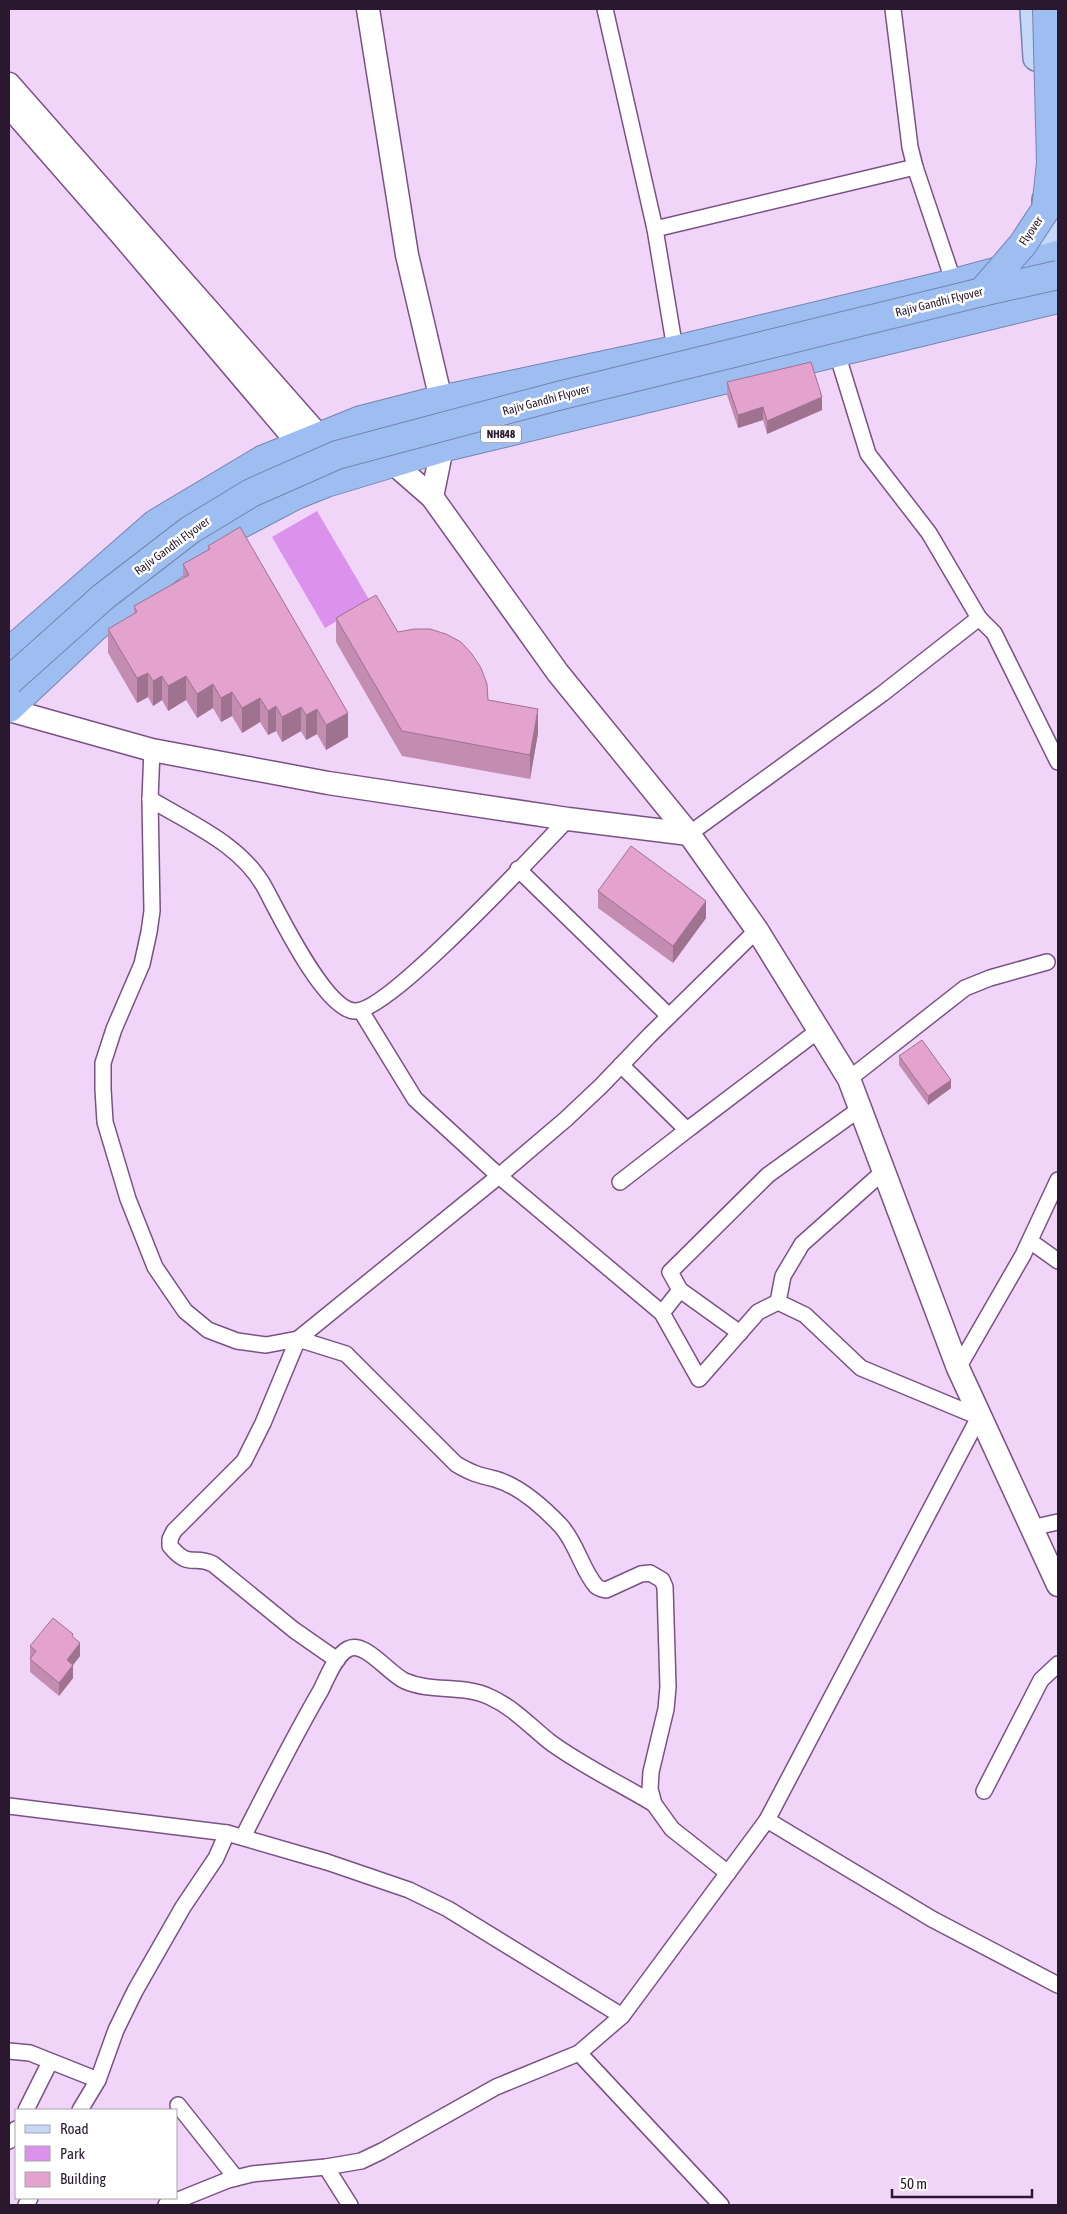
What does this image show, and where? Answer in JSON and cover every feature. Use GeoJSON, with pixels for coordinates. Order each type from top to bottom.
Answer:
{"type":"FeatureCollection","features":[{"type":"Feature","properties":{"kind":"highway","name":"Flyover"},"geometry":{"type":"LineString","coordinates":[[982,292],[1023,244],[1046,208],[1052,163],[1047,9]]}},
{"type":"Feature","properties":{"kind":"highway"},"geometry":{"type":"LineString","coordinates":[[9,652],[155,524],[262,460],[361,420],[441,400],[675,350],[954,283],[1055,277]]}},
{"type":"Feature","properties":{"kind":"highway","name":"Rajiv Gandhi Flyover"},"geometry":{"type":"LineString","coordinates":[[9,680],[104,597],[190,530],[252,493],[337,455],[558,396],[982,292],[1055,277]]}},
{"type":"Feature","properties":{"kind":"highway","name":"NH848"},"geometry":{"type":"LineString","coordinates":[[9,709],[94,628],[195,548],[296,495],[329,482],[442,448],[836,352],[1055,277]]}},
{"type":"Feature","properties":{"kind":"main road"},"geometry":{"type":"LineString","coordinates":[[1033,9],[1055,277]]}},
{"type":"Feature","properties":{"kind":"street"},"geometry":{"type":"LineString","coordinates":[[368,9],[407,255],[441,400],[442,448],[432,497]]}},
{"type":"Feature","properties":{"kind":"street"},"geometry":{"type":"LineString","coordinates":[[605,9],[655,229],[683,389]]}},
{"type":"Feature","properties":{"kind":"street"},"geometry":{"type":"LineString","coordinates":[[893,9],[915,167],[954,283]]}},
{"type":"Feature","properties":{"kind":"street"},"geometry":{"type":"LineString","coordinates":[[9,84],[62,156],[309,440],[329,482]]}},
{"type":"Feature","properties":{"kind":"street"},"geometry":{"type":"LineString","coordinates":[[9,106],[62,156]]}},
{"type":"Feature","properties":{"kind":"street"},"geometry":{"type":"LineString","coordinates":[[655,229],[915,167]]}},
{"type":"Feature","properties":{"kind":"street"},"geometry":{"type":"LineString","coordinates":[[830,313],[836,352],[868,454],[929,532],[979,618],[994,633],[1058,762]]}},
{"type":"Feature","properties":{"kind":"street"},"geometry":{"type":"LineString","coordinates":[[385,414],[393,462],[432,497],[558,673],[689,834],[757,930],[850,1079],[958,1368],[1058,1585]]}},
{"type":"Feature","properties":{"kind":"street"},"geometry":{"type":"LineString","coordinates":[[9,709],[152,750],[328,783],[568,819],[689,834],[882,694],[979,618]]}},
{"type":"Feature","properties":{"kind":"street"},"geometry":{"type":"LineString","coordinates":[[152,750],[150,799],[152,910],[149,932],[142,964],[114,1029],[103,1063],[105,1122],[128,1198],[156,1267],[185,1311],[208,1330],[237,1342],[266,1345],[298,1339],[346,1354],[456,1464],[476,1475],[495,1479],[522,1492],[542,1508],[573,1541],[592,1579],[600,1589],[606,1590],[641,1574],[650,1573],[662,1580],[665,1587],[668,1687],[666,1709],[651,1772],[650,1789],[654,1804],[672,1829],[728,1873]]}},
{"type":"Feature","properties":{"kind":"street"},"geometry":{"type":"LineString","coordinates":[[150,799],[220,841],[240,856],[264,886],[298,952],[338,1004],[352,1011],[361,1011],[388,995],[428,960],[568,819]]}},
{"type":"Feature","properties":{"kind":"street"},"geometry":{"type":"LineString","coordinates":[[518,869],[669,1016]]}},
{"type":"Feature","properties":{"kind":"street"},"geometry":{"type":"LineString","coordinates":[[337,1660],[286,1624],[213,1564],[207,1561],[189,1561],[184,1559],[170,1546],[170,1539],[183,1520],[244,1461],[263,1423],[298,1339],[499,1176],[566,1118],[757,930]]}},
{"type":"Feature","properties":{"kind":"street"},"geometry":{"type":"LineString","coordinates":[[850,1079],[965,988],[990,978],[1047,962]]}},
{"type":"Feature","properties":{"kind":"street"},"geometry":{"type":"LineString","coordinates":[[361,1011],[415,1099],[499,1176],[662,1313],[699,1379],[758,1312],[778,1302]]}},
{"type":"Feature","properties":{"kind":"street"},"geometry":{"type":"LineString","coordinates":[[620,1182],[819,1030]]}},
{"type":"Feature","properties":{"kind":"street"},"geometry":{"type":"LineString","coordinates":[[621,1065],[680,1125],[686,1129],[691,1127]]}},
{"type":"Feature","properties":{"kind":"street"},"geometry":{"type":"LineString","coordinates":[[740,1333],[680,1290],[670,1272],[768,1175],[860,1108]]}},
{"type":"Feature","properties":{"kind":"street"},"geometry":{"type":"LineString","coordinates":[[778,1302],[783,1276],[802,1244],[884,1171]]}},
{"type":"Feature","properties":{"kind":"street"},"geometry":{"type":"LineString","coordinates":[[958,1368],[1030,1241],[1058,1180]]}},
{"type":"Feature","properties":{"kind":"street"},"geometry":{"type":"LineString","coordinates":[[1030,1241],[1058,1261]]}},
{"type":"Feature","properties":{"kind":"street"},"geometry":{"type":"LineString","coordinates":[[662,1313],[680,1290]]}},
{"type":"Feature","properties":{"kind":"street"},"geometry":{"type":"LineString","coordinates":[[778,1302],[805,1315],[861,1368],[979,1417]]}},
{"type":"Feature","properties":{"kind":"street"},"geometry":{"type":"LineString","coordinates":[[166,2205],[236,2178],[252,2174],[326,2167],[361,2161],[496,2087],[579,2053],[622,2016],[767,1820],[979,1417]]}},
{"type":"Feature","properties":{"kind":"street"},"geometry":{"type":"LineString","coordinates":[[1032,1528],[1058,1522]]}},
{"type":"Feature","properties":{"kind":"street"},"geometry":{"type":"LineString","coordinates":[[243,1838],[295,1735],[337,1660],[347,1650],[356,1647],[364,1650],[387,1670],[414,1684],[464,1689],[488,1696],[514,1710],[550,1742],[654,1804]]}},
{"type":"Feature","properties":{"kind":"street"},"geometry":{"type":"LineString","coordinates":[[984,1791],[1041,1680],[1058,1664]]}},
{"type":"Feature","properties":{"kind":"street"},"geometry":{"type":"LineString","coordinates":[[9,1806],[227,1833],[327,1862],[424,1898],[448,1909],[622,2016]]}},
{"type":"Feature","properties":{"kind":"street"},"geometry":{"type":"LineString","coordinates":[[767,1820],[932,1920],[1058,1985]]}},
{"type":"Feature","properties":{"kind":"street"},"geometry":{"type":"LineString","coordinates":[[81,2109],[98,2080],[116,2030],[135,1991],[183,1907],[216,1858],[227,1833]]}},
{"type":"Feature","properties":{"kind":"street"},"geometry":{"type":"LineString","coordinates":[[9,2051],[30,2053],[98,2080]]}},
{"type":"Feature","properties":{"kind":"street"},"geometry":{"type":"LineString","coordinates":[[579,2053],[722,2205]]}},
{"type":"Feature","properties":{"kind":"street"},"geometry":{"type":"LineString","coordinates":[[26,2109],[50,2062]]}},
{"type":"Feature","properties":{"kind":"street"},"geometry":{"type":"LineString","coordinates":[[178,2105],[236,2178]]}},
{"type":"Feature","properties":{"kind":"street"},"geometry":{"type":"LineString","coordinates":[[326,2167],[350,2205]]}},
{"type":"Feature","properties":{"kind":"green space"},"geometry":{"type":"Polygon","coordinates":[[[317,511],[370,601],[325,628],[272,537],[317,511]]]}},
{"type":"Feature","properties":{"kind":"building"},"geometry":{"type":"Polygon","coordinates":[[[811,362],[822,397],[767,421],[763,407],[738,415],[727,382],[811,362]]]}},
{"type":"Feature","properties":{"kind":"building"},"geometry":{"type":"Polygon","coordinates":[[[240,527],[348,713],[326,725],[317,709],[306,715],[301,707],[282,717],[276,706],[268,711],[260,698],[242,708],[232,692],[221,698],[213,684],[197,694],[186,676],[168,686],[162,676],[153,681],[148,673],[137,678],[108,629],[137,612],[134,606],[189,575],[183,564],[210,549],[208,546],[240,527]]]}},
{"type":"Feature","properties":{"kind":"building"},"geometry":{"type":"Polygon","coordinates":[[[376,595],[398,632],[430,629],[446,634],[461,642],[481,668],[487,684],[488,700],[538,709],[530,755],[402,731],[336,618],[376,595]]]}},
{"type":"Feature","properties":{"kind":"building"},"geometry":{"type":"Polygon","coordinates":[[[631,846],[706,901],[673,946],[598,891],[631,846]]]}},
{"type":"Feature","properties":{"kind":"building"},"geometry":{"type":"Polygon","coordinates":[[[922,1040],[951,1080],[928,1096],[899,1056],[922,1040]]]}},
{"type":"Feature","properties":{"kind":"building"},"geometry":{"type":"Polygon","coordinates":[[[53,1618],[73,1634],[72,1636],[80,1643],[67,1660],[73,1665],[59,1683],[30,1659],[36,1651],[30,1646],[53,1618]]]}}]}
